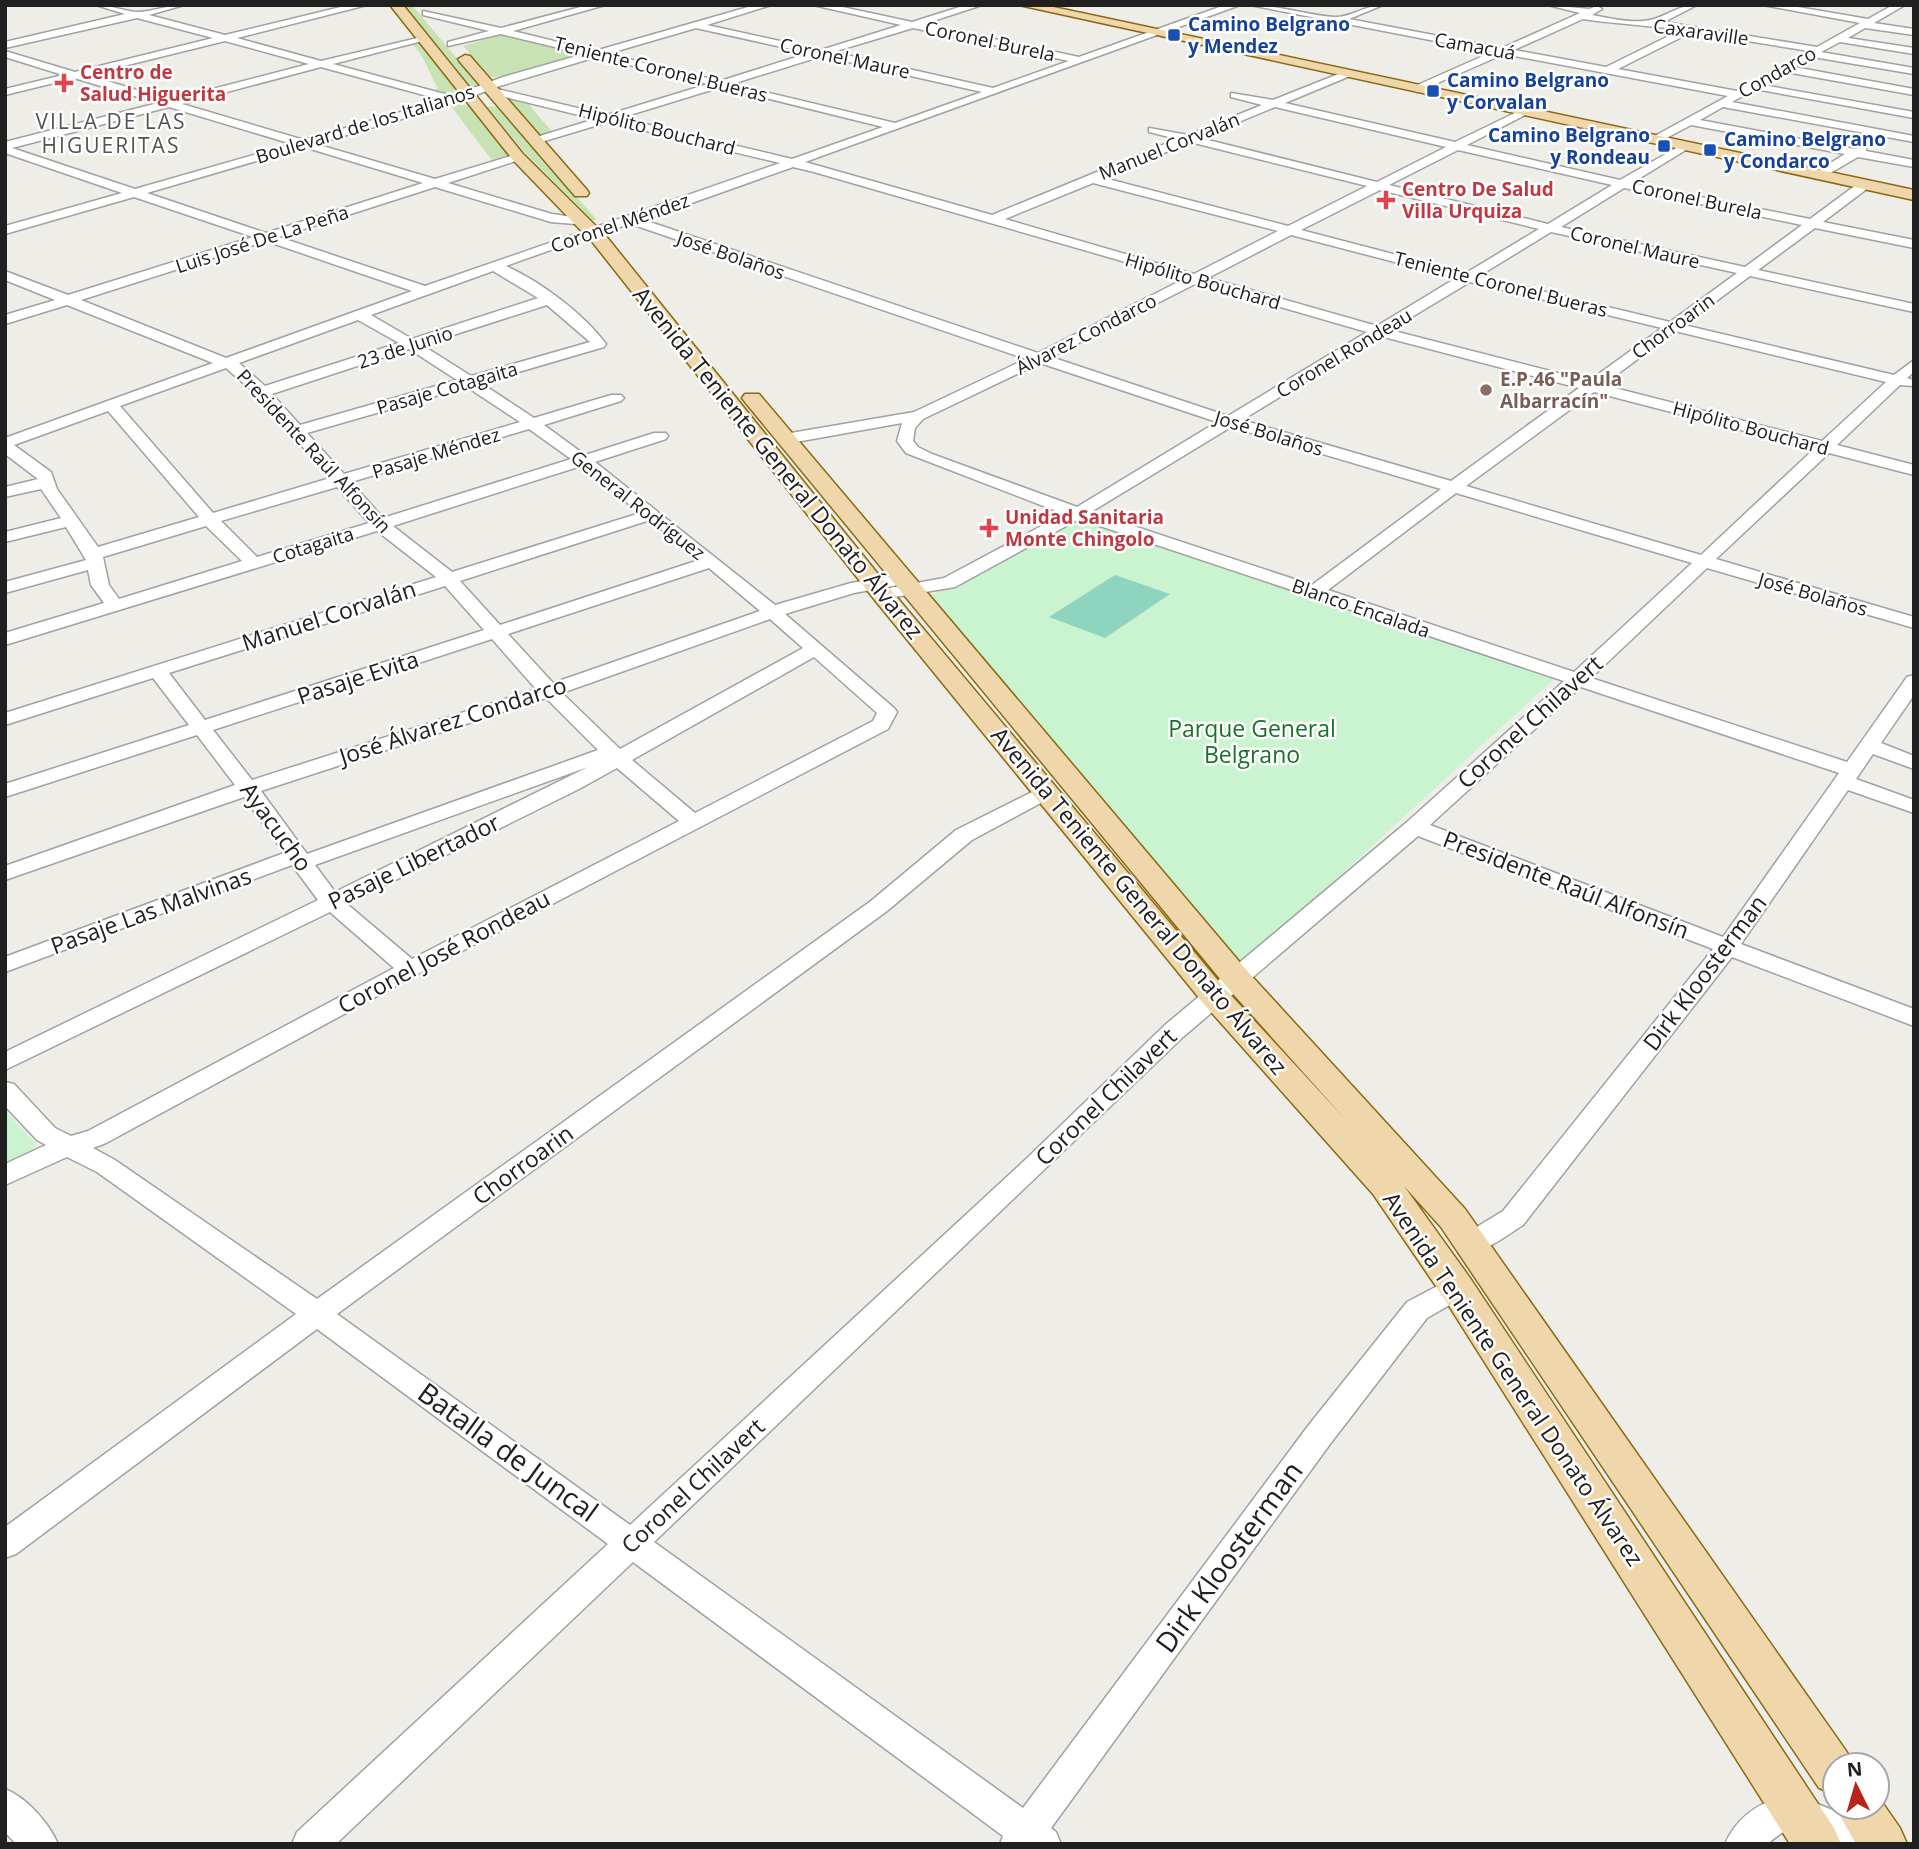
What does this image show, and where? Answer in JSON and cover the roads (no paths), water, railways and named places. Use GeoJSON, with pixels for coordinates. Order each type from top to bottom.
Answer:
{"type":"FeatureCollection","features":[{"type":"Feature","properties":{"kind":"main road","name":"Avenida Teniente General Donato Álvarez"},"geometry":{"type":"LineString","coordinates":[[396,5],[424,38],[482,94],[526,149],[604,224],[785,439],[1045,793],[1226,988],[1424,1184],[1472,1243],[1821,1753]]}},
{"type":"Feature","properties":{"kind":"main road"},"geometry":{"type":"LineString","coordinates":[[1025,5],[1914,195]]}},
{"type":"Feature","properties":{"kind":"main road","name":"Avenida Teniente General Donato Álvarez"},"geometry":{"type":"LineString","coordinates":[[423,9],[452,44],[482,94]]}},
{"type":"Feature","properties":{"kind":"main road","name":"Avenida Teniente General Donato Álvarez"},"geometry":{"type":"LineString","coordinates":[[604,224],[892,587],[1226,988],[1385,1185],[1457,1288],[1817,1844]]}},
{"type":"Feature","properties":{"kind":"main road"},"geometry":{"type":"LineString","coordinates":[[1867,1821],[1883,1844]]}},
{"type":"Feature","properties":{"kind":"street","name":"Hipólito Bouchard"},"geometry":{"type":"LineString","coordinates":[[101,5],[455,100],[482,94],[614,118],[793,163],[1381,332],[1914,470]]}},
{"type":"Feature","properties":{"kind":"street"},"geometry":{"type":"LineString","coordinates":[[5,45],[179,5]]}},
{"type":"Feature","properties":{"kind":"street"},"geometry":{"type":"LineString","coordinates":[[5,92],[362,5]]}},
{"type":"Feature","properties":{"kind":"street"},"geometry":{"type":"LineString","coordinates":[[452,44],[600,5]]}},
{"type":"Feature","properties":{"kind":"street","name":"Boulevard de los Italianos"},"geometry":{"type":"LineString","coordinates":[[482,94],[594,53],[766,5]]}},
{"type":"Feature","properties":{"kind":"street","name":"Coronel Burela"},"geometry":{"type":"LineString","coordinates":[[818,5],[1079,60]]}},
{"type":"Feature","properties":{"kind":"street","name":"Luis José De La Peña"},"geometry":{"type":"LineString","coordinates":[[5,320],[435,184],[614,118],[977,5]]}},
{"type":"Feature","properties":{"kind":"street","name":"Coronel Méndez"},"geometry":{"type":"LineString","coordinates":[[5,444],[496,267],[604,224],[793,163],[1235,5]]}},
{"type":"Feature","properties":{"kind":"street","name":"Camacuá"},"geometry":{"type":"LineString","coordinates":[[1255,5],[1737,94]]}},
{"type":"Feature","properties":{"kind":"street"},"geometry":{"type":"LineString","coordinates":[[1339,20],[1378,5]]}},
{"type":"Feature","properties":{"kind":"street","name":"Caxaraville"},"geometry":{"type":"LineString","coordinates":[[1553,5],[1634,24],[1654,23],[1691,29],[1914,71]]}},
{"type":"Feature","properties":{"kind":"street"},"geometry":{"type":"LineString","coordinates":[[1417,89],[1606,5]]}},
{"type":"Feature","properties":{"kind":"street"},"geometry":{"type":"LineString","coordinates":[[1654,23],[1692,5]]}},
{"type":"Feature","properties":{"kind":"street"},"geometry":{"type":"LineString","coordinates":[[1768,5],[1914,32]]}},
{"type":"Feature","properties":{"kind":"street"},"geometry":{"type":"LineString","coordinates":[[1895,8],[1914,14]]}},
{"type":"Feature","properties":{"kind":"street","name":"Condarco"},"geometry":{"type":"LineString","coordinates":[[1655,140],[1895,8]]}},
{"type":"Feature","properties":{"kind":"street","name":"Teniente Coronel Bueras"},"geometry":{"type":"LineString","coordinates":[[423,9],[895,125]]}},
{"type":"Feature","properties":{"kind":"street","name":"Coronel Maure"},"geometry":{"type":"LineString","coordinates":[[695,25],[995,91]]}},
{"type":"Feature","properties":{"kind":"street"},"geometry":{"type":"LineString","coordinates":[[1608,70],[1691,29]]}},
{"type":"Feature","properties":{"kind":"street"},"geometry":{"type":"LineString","coordinates":[[5,147],[424,38]]}},
{"type":"Feature","properties":{"kind":"street"},"geometry":{"type":"LineString","coordinates":[[1839,39],[1914,51]]}},
{"type":"Feature","properties":{"kind":"street","name":"José Bolaños"},"geometry":{"type":"LineString","coordinates":[[5,54],[551,218],[604,224],[756,264],[1228,421],[1914,623]]}},
{"type":"Feature","properties":{"kind":"street"},"geometry":{"type":"LineString","coordinates":[[1786,69],[1914,92]]}},
{"type":"Feature","properties":{"kind":"street","name":"Manuel Corvalán"},"geometry":{"type":"LineString","coordinates":[[992,220],[1346,74]]}},
{"type":"Feature","properties":{"kind":"street"},"geometry":{"type":"LineString","coordinates":[[1754,86],[1914,115]]}},
{"type":"Feature","properties":{"kind":"street","name":"Coronel Burela"},"geometry":{"type":"LineString","coordinates":[[1235,95],[1456,147],[1914,244]]}},
{"type":"Feature","properties":{"kind":"street","name":"Boulevard de los Italianos"},"geometry":{"type":"LineString","coordinates":[[5,230],[455,100]]}},
{"type":"Feature","properties":{"kind":"street"},"geometry":{"type":"LineString","coordinates":[[1721,103],[1914,139]]}},
{"type":"Feature","properties":{"kind":"street","name":"Álvarez Condarco"},"geometry":{"type":"LineString","coordinates":[[785,439],[918,416],[1293,231],[1522,112]]}},
{"type":"Feature","properties":{"kind":"street"},"geometry":{"type":"LineString","coordinates":[[1820,175],[1914,115]]}},
{"type":"Feature","properties":{"kind":"street"},"geometry":{"type":"LineString","coordinates":[[1689,121],[1914,164]]}},
{"type":"Feature","properties":{"kind":"street","name":"Coronel Maure"},"geometry":{"type":"LineString","coordinates":[[1153,130],[1550,228],[1914,308]]}},
{"type":"Feature","properties":{"kind":"street","name":"Coronel Rondeau"},"geometry":{"type":"LineString","coordinates":[[892,587],[949,583],[1078,513],[1685,146]]}},
{"type":"Feature","properties":{"kind":"street"},"geometry":{"type":"LineString","coordinates":[[5,147],[425,291]]}},
{"type":"Feature","properties":{"kind":"street","name":"Teniente Coronel Bueras"},"geometry":{"type":"LineString","coordinates":[[1089,178],[1469,278],[1905,383]]}},
{"type":"Feature","properties":{"kind":"street","name":"Chorroarin"},"geometry":{"type":"LineString","coordinates":[[1314,592],[1452,487],[1592,387],[1864,185]]}},
{"type":"Feature","properties":{"kind":"street"},"geometry":{"type":"LineString","coordinates":[[496,267],[508,271],[547,300],[598,342],[597,345]]}},
{"type":"Feature","properties":{"kind":"street","name":"Presidente Raúl Alfonsín"},"geometry":{"type":"LineString","coordinates":[[5,275],[228,363],[262,392],[380,525],[447,578],[549,691],[616,756],[693,822]]}},
{"type":"Feature","properties":{"kind":"street","name":"23 de Junio"},"geometry":{"type":"LineString","coordinates":[[262,392],[547,300]]}},
{"type":"Feature","properties":{"kind":"street","name":"General Rodríguez"},"geometry":{"type":"LineString","coordinates":[[359,316],[372,320],[471,381],[583,460],[653,514],[887,712],[881,725]]}},
{"type":"Feature","properties":{"kind":"street","name":"Pasaje Cotagaita"},"geometry":{"type":"LineString","coordinates":[[296,431],[597,345]]}},
{"type":"Feature","properties":{"kind":"street","name":"Coronel Chilavert"},"geometry":{"type":"LineString","coordinates":[[310,1844],[1033,1167],[1174,1031],[1415,827],[1576,681],[1824,447],[1905,383],[1914,364]]}},
{"type":"Feature","properties":{"kind":"street","name":"Pasaje Méndez"},"geometry":{"type":"LineString","coordinates":[[5,587],[210,520],[616,398]]}},
{"type":"Feature","properties":{"kind":"street"},"geometry":{"type":"LineString","coordinates":[[111,405],[210,520],[254,563]]}},
{"type":"Feature","properties":{"kind":"street","name":"Blanco Encalada"},"geometry":{"type":"LineString","coordinates":[[918,416],[907,427],[905,441],[912,450],[926,457],[1078,513],[1576,681],[1848,777],[1914,807]]}},
{"type":"Feature","properties":{"kind":"street","name":"Cotagaita"},"geometry":{"type":"LineString","coordinates":[[5,639],[380,525],[660,436]]}},
{"type":"Feature","properties":{"kind":"street"},"geometry":{"type":"LineString","coordinates":[[5,444],[38,469],[48,482],[49,489],[95,558],[100,585],[114,606]]}},
{"type":"Feature","properties":{"kind":"street"},"geometry":{"type":"LineString","coordinates":[[5,492],[48,482]]}},
{"type":"Feature","properties":{"kind":"street","name":"Manuel Corvalán"},"geometry":{"type":"LineString","coordinates":[[5,719],[653,514]]}},
{"type":"Feature","properties":{"kind":"street"},"geometry":{"type":"LineString","coordinates":[[5,537],[72,520]]}},
{"type":"Feature","properties":{"kind":"street","name":"Pasaje Evita"},"geometry":{"type":"LineString","coordinates":[[5,791],[496,634],[710,562]]}},
{"type":"Feature","properties":{"kind":"street","name":"José Álvarez Condarco"},"geometry":{"type":"LineString","coordinates":[[5,873],[248,788],[549,691],[773,613],[892,587]]}},
{"type":"Feature","properties":{"kind":"street","name":"Pasaje Libertador"},"geometry":{"type":"LineString","coordinates":[[5,1062],[331,902],[639,745],[816,650]]}},
{"type":"Feature","properties":{"kind":"street","name":"Ayacucho"},"geometry":{"type":"LineString","coordinates":[[157,671],[248,788],[331,902],[410,969]]}},
{"type":"Feature","properties":{"kind":"street","name":"Dirk Kloosterman"},"geometry":{"type":"LineString","coordinates":[[1472,1243],[1513,1217],[1728,946],[1914,681]]}},
{"type":"Feature","properties":{"kind":"street","name":"Coronel José Rondeau"},"geometry":{"type":"LineString","coordinates":[[5,1176],[41,1156],[97,1137],[410,969],[881,725]]}},
{"type":"Feature","properties":{"kind":"street"},"geometry":{"type":"LineString","coordinates":[[1870,746],[1914,763]]}},
{"type":"Feature","properties":{"kind":"street","name":"Pasaje Las Malvinas"},"geometry":{"type":"LineString","coordinates":[[5,965],[299,860],[616,756]]}},
{"type":"Feature","properties":{"kind":"street","name":"Chorroarin"},"geometry":{"type":"LineString","coordinates":[[5,1545],[317,1314],[868,914],[964,835],[1045,793]]}},
{"type":"Feature","properties":{"kind":"street","name":"Presidente Raúl Alfonsín"},"geometry":{"type":"LineString","coordinates":[[1415,827],[1914,1018]]}},
{"type":"Feature","properties":{"kind":"street","name":"Batalla de Juncal"},"geometry":{"type":"LineString","coordinates":[[5,1090],[46,1134],[106,1166],[317,1314],[633,1542],[1030,1840]]}},
{"type":"Feature","properties":{"kind":"street","name":"Dirk Kloosterman"},"geometry":{"type":"LineString","coordinates":[[1030,1840],[1328,1424],[1418,1310],[1431,1300],[1457,1288]]}},
{"type":"Feature","properties":{"kind":"street"},"geometry":{"type":"LineString","coordinates":[[5,1806],[40,1844]]}},
{"type":"Feature","properties":{"kind":"street"},"geometry":{"type":"LineString","coordinates":[[1744,1844],[1773,1815],[1796,1812],[1872,1844]]}},
{"type":"Feature","properties":{"kind":"place","name":"Camino Belgrano y Mendez"},"geometry":{"type":"Point","coordinates":[1174,35]}},
{"type":"Feature","properties":{"kind":"place","name":"Centro de Salud Higuerita"},"geometry":{"type":"Point","coordinates":[64,83]}},
{"type":"Feature","properties":{"kind":"place","name":"Camino Belgrano y Corvalan"},"geometry":{"type":"Point","coordinates":[1433,91]}},
{"type":"Feature","properties":{"kind":"place","name":"Camino Belgrano y Rondeau"},"geometry":{"type":"Point","coordinates":[1664,146]}},
{"type":"Feature","properties":{"kind":"place","name":"Camino Belgrano y Condarco"},"geometry":{"type":"Point","coordinates":[1710,150]}},
{"type":"Feature","properties":{"kind":"place","name":"Centro De Salud Villa Urquiza"},"geometry":{"type":"Point","coordinates":[1386,200]}},
{"type":"Feature","properties":{"kind":"place","name":"E.P.46 \"Paula Albarracín\""},"geometry":{"type":"Point","coordinates":[1486,390]}},
{"type":"Feature","properties":{"kind":"place","name":"Unidad Sanitaria Monte Chingolo"},"geometry":{"type":"Point","coordinates":[989,528]}},
{"type":"Feature","properties":{"kind":"district","name":"VILLA DE LAS HIGUERITAS"},"geometry":{"type":"Point","coordinates":[111,134]}},
{"type":"Feature","properties":{"kind":"park label","name":"Parque General Belgrano"},"geometry":{"type":"Point","coordinates":[1252,742]}}]}
